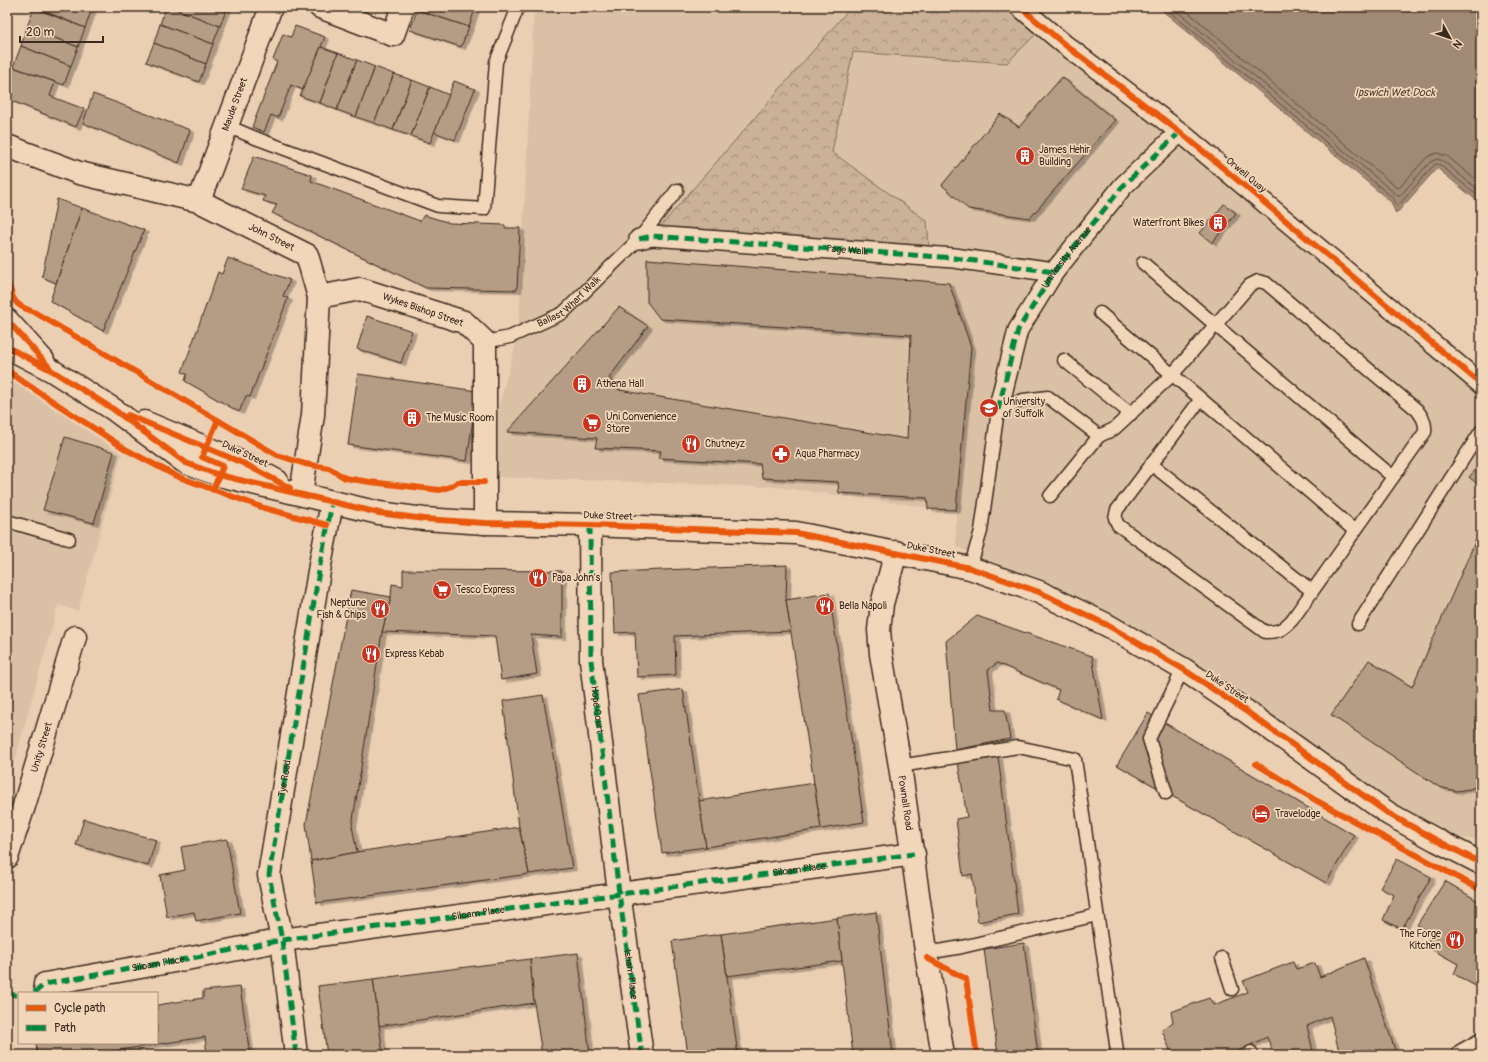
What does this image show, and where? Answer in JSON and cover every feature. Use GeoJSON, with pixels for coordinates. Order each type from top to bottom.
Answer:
{"type":"FeatureCollection","features":[{"type":"Feature","properties":{"kind":"street","name":"Maude Street"},"geometry":{"type":"LineString","coordinates":[[199,201],[271,7]]}},
{"type":"Feature","properties":{"kind":"street"},"geometry":{"type":"LineString","coordinates":[[320,7],[393,34],[403,7]]}},
{"type":"Feature","properties":{"kind":"street","name":"Orwell Quay"},"geometry":{"type":"LineString","coordinates":[[1020,7],[1064,44],[1180,132],[1481,384]]}},
{"type":"Feature","properties":{"kind":"street","name":"University Avenue"},"geometry":{"type":"LineString","coordinates":[[998,410],[1018,330],[1054,272],[1123,186],[1180,132]]}},
{"type":"Feature","properties":{"kind":"street","name":"John Street"},"geometry":{"type":"LineString","coordinates":[[8,147],[79,173],[199,201],[307,256],[319,297],[313,415],[301,494]]}},
{"type":"Feature","properties":{"kind":"street","name":"Page Walk"},"geometry":{"type":"LineString","coordinates":[[639,238],[659,236],[942,257],[1054,272]]}},
{"type":"Feature","properties":{"kind":"street","name":"Wykes Bishop Street"},"geometry":{"type":"LineString","coordinates":[[319,297],[360,289],[464,322],[485,342]]}},
{"type":"Feature","properties":{"kind":"street","name":"Duke Street"},"geometry":{"type":"LineString","coordinates":[[7,320],[51,370]]}},
{"type":"Feature","properties":{"kind":"street"},"geometry":{"type":"LineString","coordinates":[[484,523],[485,342]]}},
{"type":"Feature","properties":{"kind":"street","name":"Duke Street"},"geometry":{"type":"LineString","coordinates":[[7,347],[51,370],[113,409],[186,463],[219,476],[301,494],[332,503],[378,513],[416,518],[484,523],[590,525],[796,533],[970,568],[1039,592],[1106,624],[1183,669],[1253,716],[1389,814],[1481,863]]}},
{"type":"Feature","properties":{"kind":"street","name":"Tye Road"},"geometry":{"type":"LineString","coordinates":[[296,1055],[282,940],[269,874],[320,565],[332,503]]}},
{"type":"Feature","properties":{"kind":"street","name":"Hope Court"},"geometry":{"type":"LineString","coordinates":[[590,525],[591,660],[619,893]]}},
{"type":"Feature","properties":{"kind":"street","name":"Pownall Road"},"geometry":{"type":"LineString","coordinates":[[896,552],[882,604],[879,630],[881,654],[914,854],[927,953],[943,1055]]}},
{"type":"Feature","properties":{"kind":"street","name":"Unity Street"},"geometry":{"type":"LineString","coordinates":[[7,857],[75,637]]}},
{"type":"Feature","properties":{"kind":"street","name":"Siloam Place"},"geometry":{"type":"LineString","coordinates":[[45,984],[282,940],[914,854]]}},
{"type":"Feature","properties":{"kind":"street","name":"Isham Place"},"geometry":{"type":"LineString","coordinates":[[619,893],[642,1055]]}},
{"type":"Feature","properties":{"kind":"street"},"geometry":{"type":"LineString","coordinates":[[1463,1055],[1481,1045]]}},
{"type":"Feature","properties":{"kind":"lane"},"geometry":{"type":"LineString","coordinates":[[227,126],[438,206],[484,209],[496,62],[518,7]]}},
{"type":"Feature","properties":{"kind":"lane","name":"Ballast Wharf Walk"},"geometry":{"type":"LineString","coordinates":[[485,342],[510,337],[563,313],[639,238],[677,190]]}},
{"type":"Feature","properties":{"kind":"lane"},"geometry":{"type":"LineString","coordinates":[[1143,263],[1393,477]]}},
{"type":"Feature","properties":{"kind":"lane"},"geometry":{"type":"LineString","coordinates":[[1050,496],[1099,436],[1114,429],[1172,375],[1250,285],[1258,281],[1266,283],[1417,410],[1426,424],[1425,432],[1292,620],[1283,629],[1275,632],[1265,632],[1118,525],[1115,518],[1117,510],[1200,399]]}},
{"type":"Feature","properties":{"kind":"lane"},"geometry":{"type":"LineString","coordinates":[[1100,313],[1355,531]]}},
{"type":"Feature","properties":{"kind":"lane"},"geometry":{"type":"LineString","coordinates":[[1064,360],[1131,414]]}},
{"type":"Feature","properties":{"kind":"lane"},"geometry":{"type":"LineString","coordinates":[[998,410],[1023,400],[1048,397],[1099,436]]}},
{"type":"Feature","properties":{"kind":"lane","name":"University Avenue"},"geometry":{"type":"LineString","coordinates":[[970,568],[981,531],[998,410]]}},
{"type":"Feature","properties":{"kind":"lane"},"geometry":{"type":"LineString","coordinates":[[1358,624],[1481,431]]}},
{"type":"Feature","properties":{"kind":"lane"},"geometry":{"type":"LineString","coordinates":[[1152,464],[1312,591]]}},
{"type":"Feature","properties":{"kind":"lane"},"geometry":{"type":"LineString","coordinates":[[7,521],[69,538]]}},
{"type":"Feature","properties":{"kind":"lane"},"geometry":{"type":"LineString","coordinates":[[1166,793],[1149,739],[1183,669]]}},
{"type":"Feature","properties":{"kind":"lane"},"geometry":{"type":"LineString","coordinates":[[900,766],[1018,747],[1075,759],[1117,1051]]}},
{"type":"Feature","properties":{"kind":"lane"},"geometry":{"type":"LineString","coordinates":[[927,953],[962,947],[1097,915]]}},
{"type":"Feature","properties":{"kind":"lane"},"geometry":{"type":"LineString","coordinates":[[1222,958],[1232,989]]}},
{"type":"Feature","properties":{"kind":"shaded area","name":"University of Suffolk"},"geometry":{"type":"Polygon","coordinates":[[[534,7],[1004,7],[1481,386],[1481,840],[1430,834],[1148,641],[956,546],[956,511],[776,487],[494,477],[492,430],[518,337],[534,7]]]}},
{"type":"Feature","properties":{"kind":"shaded area"},"geometry":{"type":"Polygon","coordinates":[[[7,378],[122,454],[78,611],[58,605],[7,789],[7,378]]]}},
{"type":"Feature","properties":{"kind":"green space"},"geometry":{"type":"Polygon","coordinates":[[[851,7],[1020,7],[1043,27],[1007,63],[853,52],[832,152],[927,221],[930,256],[652,236],[851,7]]]}},
{"type":"Feature","properties":{"kind":"water","name":"Ipswich Wet Dock"},"geometry":{"type":"Polygon","coordinates":[[[1158,7],[1481,7],[1481,204],[1437,168],[1396,214],[1391,202],[1158,7]]]}},
{"type":"Feature","properties":{"kind":"building"},"geometry":{"type":"Polygon","coordinates":[[[35,7],[86,7],[92,9],[85,28],[35,7]]]}},
{"type":"Feature","properties":{"kind":"building"},"geometry":{"type":"Polygon","coordinates":[[[166,7],[171,7],[220,26],[213,44],[160,24],[166,7]]]}},
{"type":"Feature","properties":{"kind":"building"},"geometry":{"type":"Polygon","coordinates":[[[171,7],[226,7],[227,8],[220,26],[171,7]]]}},
{"type":"Feature","properties":{"kind":"building"},"geometry":{"type":"Polygon","coordinates":[[[418,7],[469,7],[475,9],[469,27],[417,10],[418,7]]]}},
{"type":"Feature","properties":{"kind":"building"},"geometry":{"type":"Polygon","coordinates":[[[34,8],[85,28],[78,47],[27,27],[34,8]]]}},
{"type":"Feature","properties":{"kind":"building"},"geometry":{"type":"Polygon","coordinates":[[[417,10],[469,27],[461,47],[410,30],[417,10]]]}},
{"type":"Feature","properties":{"kind":"building"},"geometry":{"type":"Polygon","coordinates":[[[160,24],[213,44],[206,64],[154,43],[160,24]]]}},
{"type":"Feature","properties":{"kind":"building"},"geometry":{"type":"Polygon","coordinates":[[[295,26],[325,37],[303,90],[291,85],[278,118],[271,115],[264,132],[252,127],[277,62],[273,60],[283,34],[291,37],[295,26]]]}},
{"type":"Feature","properties":{"kind":"building"},"geometry":{"type":"Polygon","coordinates":[[[27,27],[78,47],[71,66],[21,46],[27,27]]]}},
{"type":"Feature","properties":{"kind":"building"},"geometry":{"type":"Polygon","coordinates":[[[154,43],[206,64],[199,82],[146,62],[154,43]]]}},
{"type":"Feature","properties":{"kind":"building"},"geometry":{"type":"Polygon","coordinates":[[[21,46],[71,66],[64,85],[13,67],[21,46]]]}},
{"type":"Feature","properties":{"kind":"building"},"geometry":{"type":"Polygon","coordinates":[[[321,47],[338,53],[320,103],[300,96],[321,47]]]}},
{"type":"Feature","properties":{"kind":"building"},"geometry":{"type":"Polygon","coordinates":[[[338,53],[357,60],[337,110],[320,103],[338,53]]]}},
{"type":"Feature","properties":{"kind":"building"},"geometry":{"type":"Polygon","coordinates":[[[357,60],[375,67],[356,117],[337,110],[357,60]]]}},
{"type":"Feature","properties":{"kind":"building"},"geometry":{"type":"Polygon","coordinates":[[[7,65],[55,82],[50,96],[84,109],[76,127],[7,99],[7,65]]]}},
{"type":"Feature","properties":{"kind":"building"},"geometry":{"type":"Polygon","coordinates":[[[375,67],[394,74],[374,123],[356,117],[375,67]]]}},
{"type":"Feature","properties":{"kind":"building"},"geometry":{"type":"Polygon","coordinates":[[[394,74],[412,80],[393,130],[374,123],[394,74]]]}},
{"type":"Feature","properties":{"kind":"building","name":"James Hehir Building"},"geometry":{"type":"Polygon","coordinates":[[[1062,77],[1115,120],[1030,218],[968,209],[942,185],[1000,114],[1019,127],[1062,77]]]}},
{"type":"Feature","properties":{"kind":"building"},"geometry":{"type":"Polygon","coordinates":[[[412,80],[430,87],[411,136],[393,130],[412,80]]]}},
{"type":"Feature","properties":{"kind":"building"},"geometry":{"type":"Polygon","coordinates":[[[454,81],[475,89],[455,140],[434,132],[454,81]]]}},
{"type":"Feature","properties":{"kind":"building"},"geometry":{"type":"Polygon","coordinates":[[[430,87],[449,95],[430,143],[411,136],[430,87]]]}},
{"type":"Feature","properties":{"kind":"building"},"geometry":{"type":"Polygon","coordinates":[[[93,94],[190,130],[179,163],[83,123],[93,94]]]}},
{"type":"Feature","properties":{"kind":"building"},"geometry":{"type":"Polygon","coordinates":[[[254,156],[312,175],[311,181],[420,221],[424,215],[450,223],[505,225],[505,228],[520,228],[517,290],[426,288],[272,213],[277,205],[263,201],[265,196],[241,189],[254,156]]]}},
{"type":"Feature","properties":{"kind":"building"},"geometry":{"type":"Polygon","coordinates":[[[57,199],[82,208],[56,283],[42,277],[57,199]]]}},
{"type":"Feature","properties":{"kind":"building","name":"Waterfront Bikes"},"geometry":{"type":"Polygon","coordinates":[[[1224,204],[1236,213],[1212,243],[1200,233],[1224,204]]]}},
{"type":"Feature","properties":{"kind":"building"},"geometry":{"type":"Polygon","coordinates":[[[82,208],[144,230],[103,331],[50,301],[82,208]]]}},
{"type":"Feature","properties":{"kind":"building"},"geometry":{"type":"Polygon","coordinates":[[[228,258],[290,280],[283,296],[288,298],[250,397],[246,396],[239,412],[185,381],[187,374],[182,372],[218,272],[222,274],[228,258]]]}},
{"type":"Feature","properties":{"kind":"building","name":"Athena Hall"},"geometry":{"type":"Polygon","coordinates":[[[647,259],[949,283],[971,347],[956,510],[928,509],[927,498],[839,493],[838,482],[762,478],[760,464],[659,458],[661,451],[595,448],[597,438],[507,432],[619,307],[648,326],[609,378],[619,390],[907,439],[911,335],[660,319],[647,302],[647,259]]]}},
{"type":"Feature","properties":{"kind":"building"},"geometry":{"type":"Polygon","coordinates":[[[367,316],[412,331],[401,363],[357,349],[367,316]]]}},
{"type":"Feature","properties":{"kind":"building","name":"The Music Room"},"geometry":{"type":"Polygon","coordinates":[[[358,374],[477,391],[467,461],[348,445],[358,374]]]}},
{"type":"Feature","properties":{"kind":"building"},"geometry":{"type":"Polygon","coordinates":[[[65,437],[114,452],[94,523],[43,510],[65,437]]]}},
{"type":"Feature","properties":{"kind":"building"},"geometry":{"type":"Polygon","coordinates":[[[1481,464],[1481,487],[1469,477],[1481,464]]]}},
{"type":"Feature","properties":{"kind":"building"},"geometry":{"type":"Polygon","coordinates":[[[1481,528],[1481,784],[1470,789],[1456,791],[1439,787],[1331,715],[1369,660],[1412,687],[1481,528]]]}},
{"type":"Feature","properties":{"kind":"building"},"geometry":{"type":"Polygon","coordinates":[[[787,565],[786,600],[791,631],[675,636],[676,675],[637,677],[635,632],[615,633],[612,572],[787,565]]]}},
{"type":"Feature","properties":{"kind":"building"},"geometry":{"type":"Polygon","coordinates":[[[403,570],[562,571],[562,637],[531,635],[537,674],[501,680],[495,636],[382,632],[391,597],[392,584],[403,586],[403,570]]]}},
{"type":"Feature","properties":{"kind":"building"},"geometry":{"type":"Polygon","coordinates":[[[351,590],[391,597],[382,632],[352,826],[357,852],[311,861],[306,824],[351,590]]]}},
{"type":"Feature","properties":{"kind":"building"},"geometry":{"type":"Polygon","coordinates":[[[829,593],[864,822],[821,829],[786,600],[829,593]]]}},
{"type":"Feature","properties":{"kind":"building"},"geometry":{"type":"Polygon","coordinates":[[[977,616],[1092,656],[1103,720],[1056,699],[1059,690],[997,663],[988,670],[993,710],[1005,710],[1010,739],[955,750],[946,641],[977,616]]]}},
{"type":"Feature","properties":{"kind":"building"},"geometry":{"type":"Polygon","coordinates":[[[683,689],[706,847],[662,853],[639,695],[683,689]]]}},
{"type":"Feature","properties":{"kind":"building"},"geometry":{"type":"Polygon","coordinates":[[[543,695],[572,868],[529,874],[519,827],[503,701],[543,695]]]}},
{"type":"Feature","properties":{"kind":"building","name":"Travelodge"},"geometry":{"type":"Polygon","coordinates":[[[1148,713],[1354,835],[1326,883],[1117,765],[1148,713]]]}},
{"type":"Feature","properties":{"kind":"building"},"geometry":{"type":"Polygon","coordinates":[[[998,756],[1018,914],[978,922],[972,874],[963,876],[956,819],[967,817],[958,762],[998,756]]]}},
{"type":"Feature","properties":{"kind":"building"},"geometry":{"type":"Polygon","coordinates":[[[814,783],[821,829],[706,847],[699,801],[814,783]]]}},
{"type":"Feature","properties":{"kind":"building"},"geometry":{"type":"Polygon","coordinates":[[[84,819],[156,840],[148,866],[76,845],[84,819]]]}},
{"type":"Feature","properties":{"kind":"building"},"geometry":{"type":"Polygon","coordinates":[[[519,827],[529,874],[317,903],[311,861],[357,852],[519,827]]]}},
{"type":"Feature","properties":{"kind":"building"},"geometry":{"type":"Polygon","coordinates":[[[227,839],[240,913],[196,921],[194,912],[167,917],[160,875],[185,870],[181,847],[227,839]]]}},
{"type":"Feature","properties":{"kind":"building"},"geometry":{"type":"Polygon","coordinates":[[[1397,859],[1431,877],[1402,929],[1383,920],[1394,895],[1380,888],[1397,859]]]}},
{"type":"Feature","properties":{"kind":"building","name":"The Forge Kitchen"},"geometry":{"type":"Polygon","coordinates":[[[1445,881],[1481,903],[1481,989],[1454,974],[1458,964],[1426,946],[1432,933],[1417,925],[1445,881]]]}},
{"type":"Feature","properties":{"kind":"building"},"geometry":{"type":"Polygon","coordinates":[[[876,912],[893,1055],[853,1055],[837,918],[876,912]]]}},
{"type":"Feature","properties":{"kind":"building"},"geometry":{"type":"Polygon","coordinates":[[[837,918],[842,961],[727,976],[721,934],[837,918]]]}},
{"type":"Feature","properties":{"kind":"building"},"geometry":{"type":"Polygon","coordinates":[[[721,934],[738,1055],[688,1055],[672,941],[721,934]]]}},
{"type":"Feature","properties":{"kind":"building"},"geometry":{"type":"Polygon","coordinates":[[[1024,943],[1038,1055],[998,1055],[984,949],[1024,943]]]}},
{"type":"Feature","properties":{"kind":"building"},"geometry":{"type":"Polygon","coordinates":[[[578,953],[590,1055],[542,1055],[534,1003],[530,959],[578,953]]]}},
{"type":"Feature","properties":{"kind":"building"},"geometry":{"type":"Polygon","coordinates":[[[1364,958],[1395,1050],[1384,1055],[1371,1055],[1370,1049],[1356,1055],[1340,1055],[1330,1016],[1307,1026],[1314,1055],[1274,1055],[1267,1037],[1238,1051],[1240,1055],[1172,1055],[1162,1030],[1173,1022],[1171,1012],[1209,998],[1214,1005],[1248,992],[1243,981],[1293,962],[1296,969],[1315,963],[1320,977],[1364,958]]]}},
{"type":"Feature","properties":{"kind":"building"},"geometry":{"type":"Polygon","coordinates":[[[530,959],[534,1003],[379,1026],[373,979],[530,959]]]}},
{"type":"Feature","properties":{"kind":"building"},"geometry":{"type":"Polygon","coordinates":[[[373,979],[383,1055],[327,1055],[318,986],[373,979]]]}},
{"type":"Feature","properties":{"kind":"building"},"geometry":{"type":"Polygon","coordinates":[[[240,987],[250,1055],[207,1055],[205,1037],[87,1055],[37,1055],[36,1044],[158,1044],[158,1005],[203,998],[203,991],[240,987]]]}},
{"type":"Feature","properties":{"kind":"marked path"},"geometry":{"type":"LineString","coordinates":[[998,410],[1018,330],[1054,272],[1123,186],[1180,132]]}},
{"type":"Feature","properties":{"kind":"marked path"},"geometry":{"type":"LineString","coordinates":[[639,239],[652,236],[954,258],[1054,272]]}},
{"type":"Feature","properties":{"kind":"marked path"},"geometry":{"type":"LineString","coordinates":[[296,1055],[282,940],[269,875],[320,565],[332,503]]}},
{"type":"Feature","properties":{"kind":"marked path"},"geometry":{"type":"LineString","coordinates":[[590,525],[591,660],[619,893],[642,1055]]}},
{"type":"Feature","properties":{"kind":"marked path"},"geometry":{"type":"LineString","coordinates":[[35,992],[45,984],[282,940],[914,854]]}},
{"type":"Feature","properties":{"kind":"marked path"},"geometry":{"type":"LineString","coordinates":[[7,993],[18,996]]}},
{"type":"Feature","properties":{"kind":"cycle path"},"geometry":{"type":"LineString","coordinates":[[1020,7],[1064,44],[1180,132],[1481,384]]}},
{"type":"Feature","properties":{"kind":"cycle path"},"geometry":{"type":"LineString","coordinates":[[7,279],[15,301],[22,307],[34,312],[277,455],[305,464],[329,468],[345,478],[370,482],[440,490],[452,486],[458,482],[484,482]]}},
{"type":"Feature","properties":{"kind":"cycle path"},"geometry":{"type":"LineString","coordinates":[[7,320],[49,367]]}},
{"type":"Feature","properties":{"kind":"cycle path"},"geometry":{"type":"LineString","coordinates":[[7,347],[51,370],[113,409],[186,463],[219,475],[379,513],[424,519],[485,523],[590,525],[796,533],[970,568],[1039,592],[1107,625],[1183,669],[1247,712],[1389,814],[1481,863]]}},
{"type":"Feature","properties":{"kind":"cycle path"},"geometry":{"type":"LineString","coordinates":[[7,370],[127,450],[176,476],[264,508],[327,525]]}},
{"type":"Feature","properties":{"kind":"cycle path"},"geometry":{"type":"LineString","coordinates":[[128,415],[245,464],[290,488]]}},
{"type":"Feature","properties":{"kind":"cycle path"},"geometry":{"type":"LineString","coordinates":[[213,490],[223,466],[202,457],[218,420]]}},
{"type":"Feature","properties":{"kind":"cycle path"},"geometry":{"type":"LineString","coordinates":[[1256,764],[1317,801],[1481,890]]}},
{"type":"Feature","properties":{"kind":"cycle path"},"geometry":{"type":"LineString","coordinates":[[927,958],[966,979],[977,1055]]}},
{"type":"Feature","properties":{"kind":"place","name":"James Hehir Building"},"geometry":{"type":"Point","coordinates":[1025,156]}},
{"type":"Feature","properties":{"kind":"place","name":"Waterfront Bikes"},"geometry":{"type":"Point","coordinates":[1218,223]}},
{"type":"Feature","properties":{"kind":"place","name":"Athena Hall"},"geometry":{"type":"Point","coordinates":[582,384]}},
{"type":"Feature","properties":{"kind":"place","name":"University of Suffolk"},"geometry":{"type":"Point","coordinates":[989,408]}},
{"type":"Feature","properties":{"kind":"place","name":"The Music Room"},"geometry":{"type":"Point","coordinates":[412,418]}},
{"type":"Feature","properties":{"kind":"place","name":"Uni Convenience Store"},"geometry":{"type":"Point","coordinates":[592,423]}},
{"type":"Feature","properties":{"kind":"place","name":"Chutneyz"},"geometry":{"type":"Point","coordinates":[691,444]}},
{"type":"Feature","properties":{"kind":"place","name":"Aqua Pharmacy"},"geometry":{"type":"Point","coordinates":[781,454]}},
{"type":"Feature","properties":{"kind":"place","name":"Papa John's"},"geometry":{"type":"Point","coordinates":[538,578]}},
{"type":"Feature","properties":{"kind":"place","name":"Tesco Express"},"geometry":{"type":"Point","coordinates":[442,590]}},
{"type":"Feature","properties":{"kind":"place","name":"Bella Napoli"},"geometry":{"type":"Point","coordinates":[825,606]}},
{"type":"Feature","properties":{"kind":"place","name":"Neptune Fish & Chips"},"geometry":{"type":"Point","coordinates":[380,609]}},
{"type":"Feature","properties":{"kind":"place","name":"Express Kebab"},"geometry":{"type":"Point","coordinates":[371,654]}},
{"type":"Feature","properties":{"kind":"place","name":"Travelodge"},"geometry":{"type":"Point","coordinates":[1261,814]}},
{"type":"Feature","properties":{"kind":"place","name":"The Forge Kitchen"},"geometry":{"type":"Point","coordinates":[1455,940]}}]}
